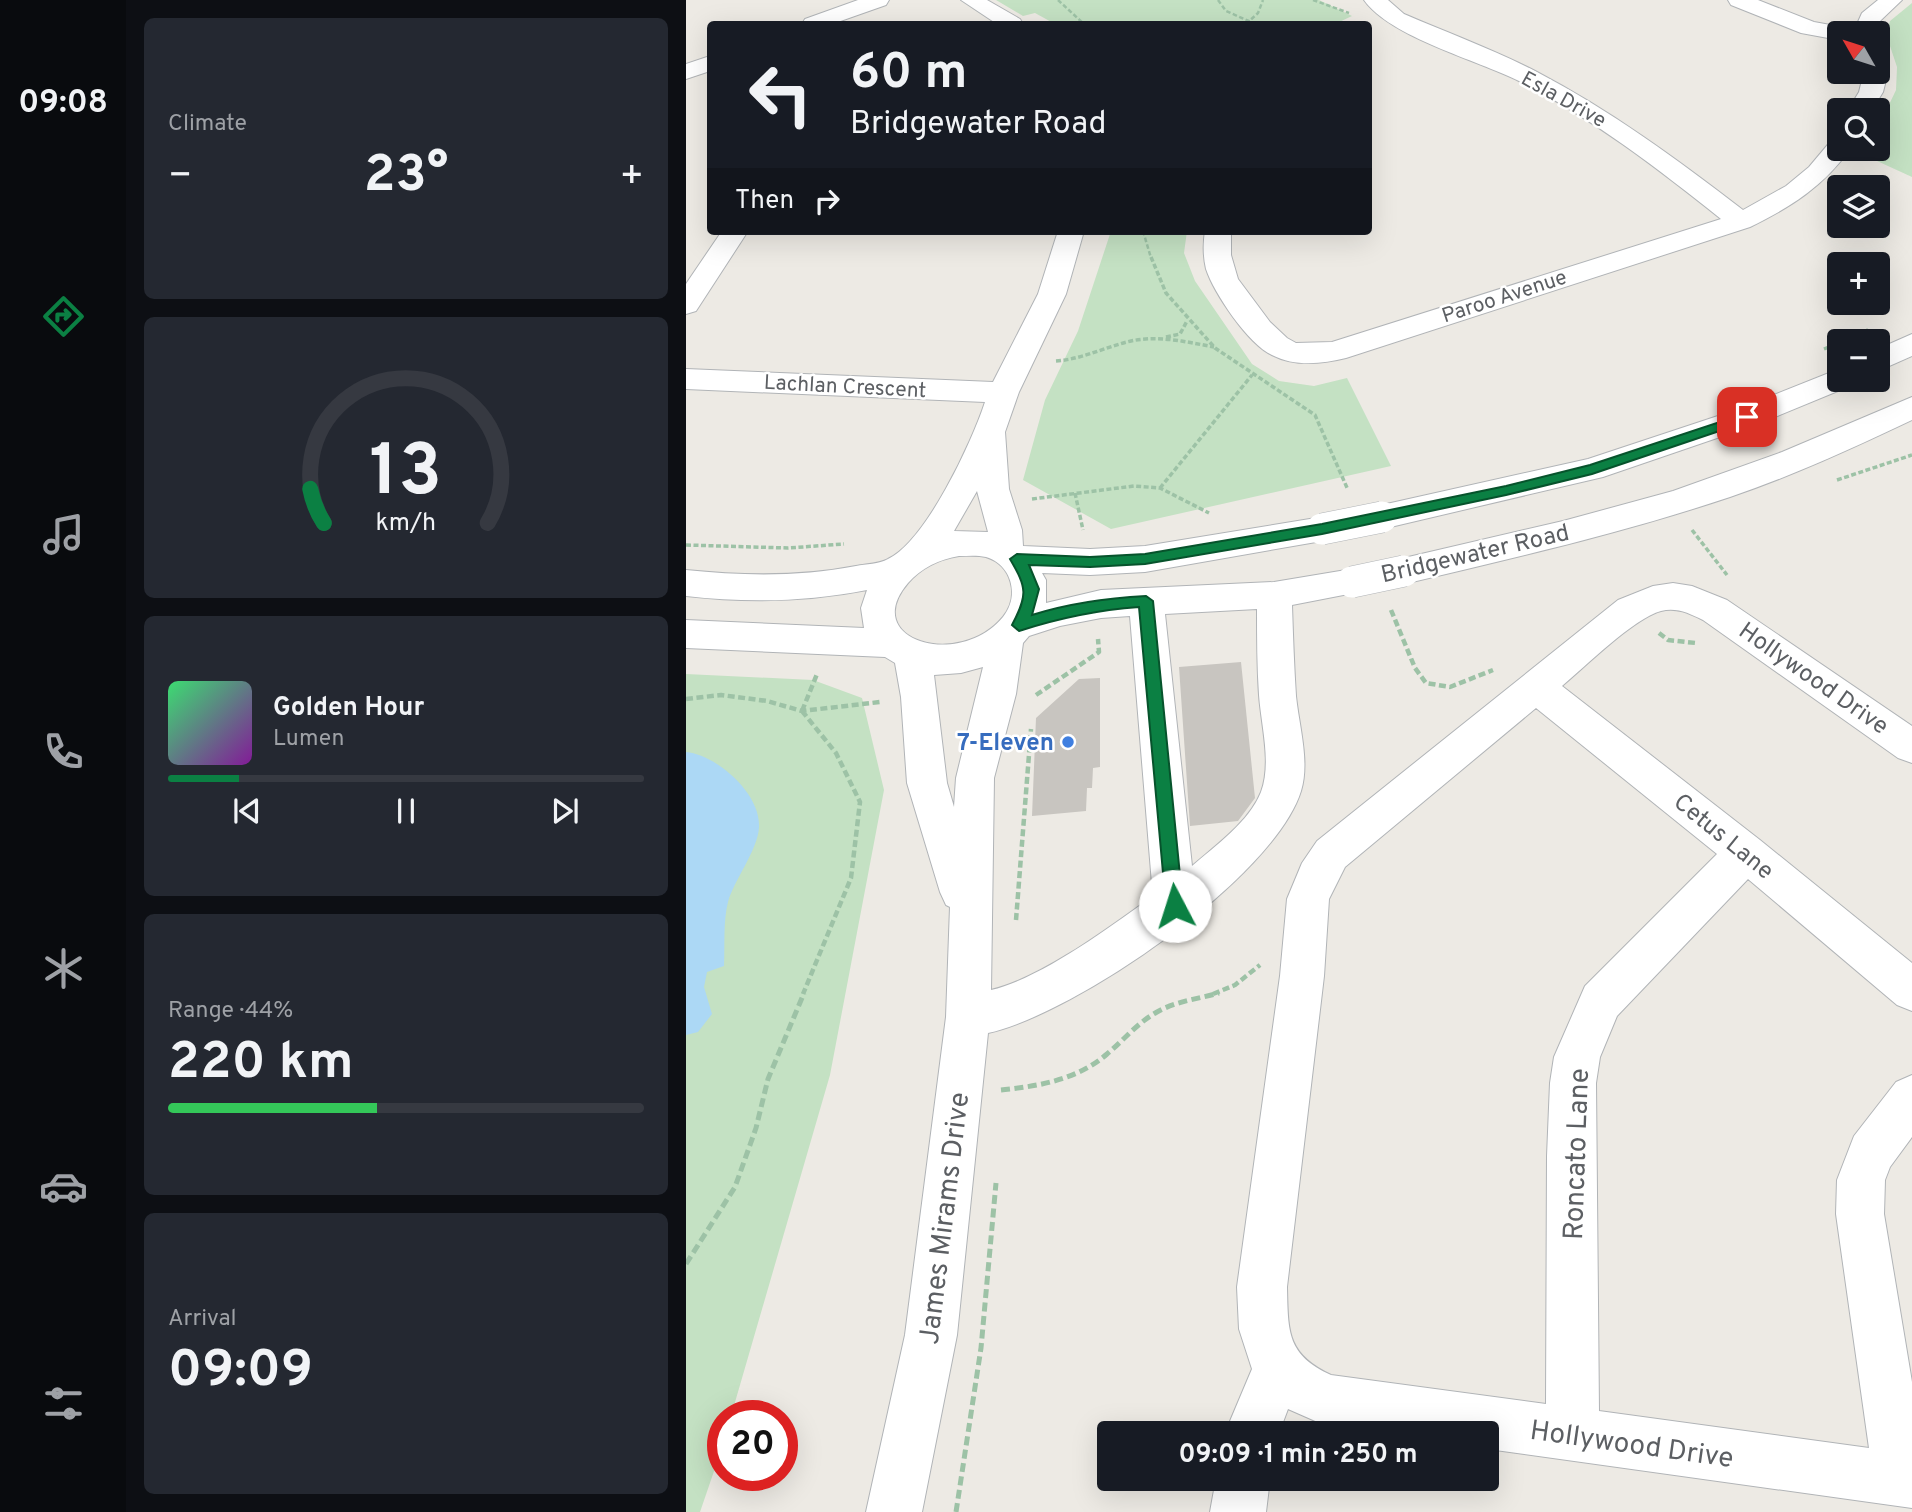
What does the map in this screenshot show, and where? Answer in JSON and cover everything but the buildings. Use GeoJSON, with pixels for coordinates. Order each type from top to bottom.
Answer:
{"type":"FeatureCollection","features":[{"type":"Feature","properties":{"kind":"street"},"geometry":{"type":"LineString","coordinates":[[817,21],[836,6],[878,0]]}},
{"type":"Feature","properties":{"kind":"street"},"geometry":{"type":"LineString","coordinates":[[972,0],[1008,21]]}},
{"type":"Feature","properties":{"kind":"street","name":"Esla Drive"},"geometry":{"type":"LineString","coordinates":[[1375,0],[1396,19],[1515,71],[1598,117],[1655,154],[1741,221]]}},
{"type":"Feature","properties":{"kind":"street"},"geometry":{"type":"LineString","coordinates":[[1739,0],[1809,28],[1827,31]]}},
{"type":"Feature","properties":{"kind":"street"},"geometry":{"type":"LineString","coordinates":[[1869,21],[1891,0]]}},
{"type":"Feature","properties":{"kind":"street"},"geometry":{"type":"LineString","coordinates":[[695,69],[707,82]]}},
{"type":"Feature","properties":{"kind":"street","name":"Paroo Avenue"},"geometry":{"type":"LineString","coordinates":[[1217,235],[1215,246],[1224,281],[1265,335],[1280,348],[1309,356],[1336,351],[1741,221],[1784,201],[1823,171],[1830,161]]}},
{"type":"Feature","properties":{"kind":"street"},"geometry":{"type":"LineString","coordinates":[[686,305],[732,235]]}},
{"type":"Feature","properties":{"kind":"street"},"geometry":{"type":"LineString","coordinates":[[901,649],[881,626],[878,607],[884,588],[939,530],[992,427],[1004,393],[1037,329],[1058,277],[1069,235]]}},
{"type":"Feature","properties":{"kind":"street"},"geometry":{"type":"LineString","coordinates":[[1890,355],[1912,344]]}},
{"type":"Feature","properties":{"kind":"street","name":"Lachlan Crescent"},"geometry":{"type":"LineString","coordinates":[[686,379],[1004,393]]}},
{"type":"Feature","properties":{"kind":"street"},"geometry":{"type":"LineString","coordinates":[[686,583],[763,590],[847,583],[904,566],[933,549],[959,543],[985,545],[1012,556],[1090,562],[1145,559],[1322,529],[1592,469],[1747,417],[1827,384]]}},
{"type":"Feature","properties":{"kind":"street","name":"Bridgewater Road"},"geometry":{"type":"LineString","coordinates":[[1013,632],[1060,612],[1101,604],[1274,595],[1404,571],[1557,535],[1719,488],[1859,432],[1912,407]]}},
{"type":"Feature","properties":{"kind":"street"},"geometry":{"type":"LineString","coordinates":[[686,634],[901,649],[935,660],[960,659],[985,651],[1013,632],[1029,607],[1032,589],[1027,573],[1012,556],[996,503],[993,489],[992,427]]}},
{"type":"Feature","properties":{"kind":"street"},"geometry":{"type":"LineString","coordinates":[[968,1017],[1017,1004],[1062,981],[1175,906],[1263,824],[1280,794],[1284,757],[1277,686],[1274,595]]}},
{"type":"Feature","properties":{"kind":"street","name":"Hollywood Drive"},"geometry":{"type":"LineString","coordinates":[[1906,1481],[1329,1401],[1292,1384],[1278,1369],[1267,1347],[1262,1320],[1262,1287],[1302,976],[1308,899],[1317,876],[1331,854],[1630,610],[1646,602],[1673,595],[1696,600],[1724,595],[1912,747]]}},
{"type":"Feature","properties":{"kind":"street"},"geometry":{"type":"LineString","coordinates":[[1146,601],[1175,906]]}},
{"type":"Feature","properties":{"kind":"street","name":"James Mirams Drive"},"geometry":{"type":"LineString","coordinates":[[894,1512],[931,1335],[968,1017],[993,923],[975,778],[1013,632]]}},
{"type":"Feature","properties":{"kind":"street","name":"James Mirams Drive"},"geometry":{"type":"LineString","coordinates":[[901,649],[920,697],[927,783],[993,923]]}},
{"type":"Feature","properties":{"kind":"street","name":"Cetus Lane"},"geometry":{"type":"LineString","coordinates":[[1535,686],[1912,989]]}},
{"type":"Feature","properties":{"kind":"street","name":"Roncato Lane"},"geometry":{"type":"LineString","coordinates":[[1573,1435],[1571,1156],[1573,1083],[1577,1057],[1601,1001],[1746,853]]}},
{"type":"Feature","properties":{"kind":"street"},"geometry":{"type":"LineString","coordinates":[[1906,1481],[1860,1214],[1861,1180],[1871,1153],[1912,1098]]}},
{"type":"Feature","properties":{"kind":"street"},"geometry":{"type":"LineString","coordinates":[[1257,1421],[1278,1369]]}},
{"type":"Feature","properties":{"kind":"street"},"geometry":{"type":"LineString","coordinates":[[1238,1512],[1241,1491]]}},
{"type":"Feature","properties":{"kind":"path"},"geometry":{"type":"LineString","coordinates":[[1058,0],[1081,21]]}},
{"type":"Feature","properties":{"kind":"path"},"geometry":{"type":"LineString","coordinates":[[1218,0],[1226,10],[1249,21]]}},
{"type":"Feature","properties":{"kind":"path"},"geometry":{"type":"LineString","coordinates":[[1252,21],[1263,2],[1270,0]]}},
{"type":"Feature","properties":{"kind":"path"},"geometry":{"type":"LineString","coordinates":[[1144,235],[1166,293],[1215,348],[1252,375],[1160,488]]}},
{"type":"Feature","properties":{"kind":"path"},"geometry":{"type":"LineString","coordinates":[[1161,339],[1180,334],[1188,320]]}},
{"type":"Feature","properties":{"kind":"path"},"geometry":{"type":"LineString","coordinates":[[1021,358],[1045,361],[1080,360],[1132,340],[1161,339],[1215,348]]}},
{"type":"Feature","properties":{"kind":"path"},"geometry":{"type":"LineString","coordinates":[[996,503],[1134,486],[1160,488],[1219,518]]}},
{"type":"Feature","properties":{"kind":"path"},"geometry":{"type":"LineString","coordinates":[[1690,527],[1724,595]]}},
{"type":"Feature","properties":{"kind":"path"},"geometry":{"type":"LineString","coordinates":[[686,545],[788,548],[855,544]]}},
{"type":"Feature","properties":{"kind":"path"},"geometry":{"type":"LineString","coordinates":[[1099,652],[1113,649]]}},
{"type":"Feature","properties":{"kind":"path"},"geometry":{"type":"LineString","coordinates":[[686,699],[721,695],[767,701],[802,711],[836,753],[860,802],[851,878],[768,1079],[756,1128],[735,1187],[686,1265]]}},
{"type":"Feature","properties":{"kind":"path"},"geometry":{"type":"LineString","coordinates":[[993,923],[1031,725]]}},
{"type":"Feature","properties":{"kind":"path"},"geometry":{"type":"LineString","coordinates":[[1002,1090],[1003,1078]]}},
{"type":"Feature","properties":{"kind":"green space"},"geometry":{"type":"Polygon","coordinates":[[[996,0],[1319,0],[1352,16],[1341,21],[1050,21],[1035,13],[1023,16],[996,0]]]}},
{"type":"Feature","properties":{"kind":"green space"},"geometry":{"type":"Polygon","coordinates":[[[1912,3],[1912,177],[1877,161],[1890,161],[1890,103],[1896,90],[1897,67],[1890,46],[1890,21],[1912,3]]]}},
{"type":"Feature","properties":{"kind":"green space"},"geometry":{"type":"Polygon","coordinates":[[[1110,235],[1186,235],[1184,253],[1195,281],[1252,364],[1279,381],[1314,386],[1347,378],[1391,466],[1111,529],[1023,480],[1045,400],[1078,331],[1110,235]]]}},
{"type":"Feature","properties":{"kind":"green space"},"geometry":{"type":"Polygon","coordinates":[[[686,674],[813,680],[862,698],[884,790],[830,1075],[736,1400],[707,1400],[707,1491],[700,1512],[686,1512],[686,674]]]}},
{"type":"Feature","properties":{"kind":"water"},"geometry":{"type":"Polygon","coordinates":[[[686,752],[711,760],[735,778],[753,802],[759,827],[755,845],[735,884],[726,909],[724,966],[707,972],[704,987],[712,1014],[698,1032],[686,1035],[686,752]]]}},
{"type":"Feature","properties":{"kind":"place","name":"7-Eleven"},"geometry":{"type":"Point","coordinates":[1068,742]}},
{"type":"Feature","properties":{"kind":"route"},"geometry":{"type":"LineString","coordinates":[[1175,906],[1146,601],[1101,604],[1060,612],[1019,625],[1029,607],[1032,589],[1027,573],[1017,559],[1090,562],[1145,559],[1322,529],[1592,469],[1747,417]]}}]}
